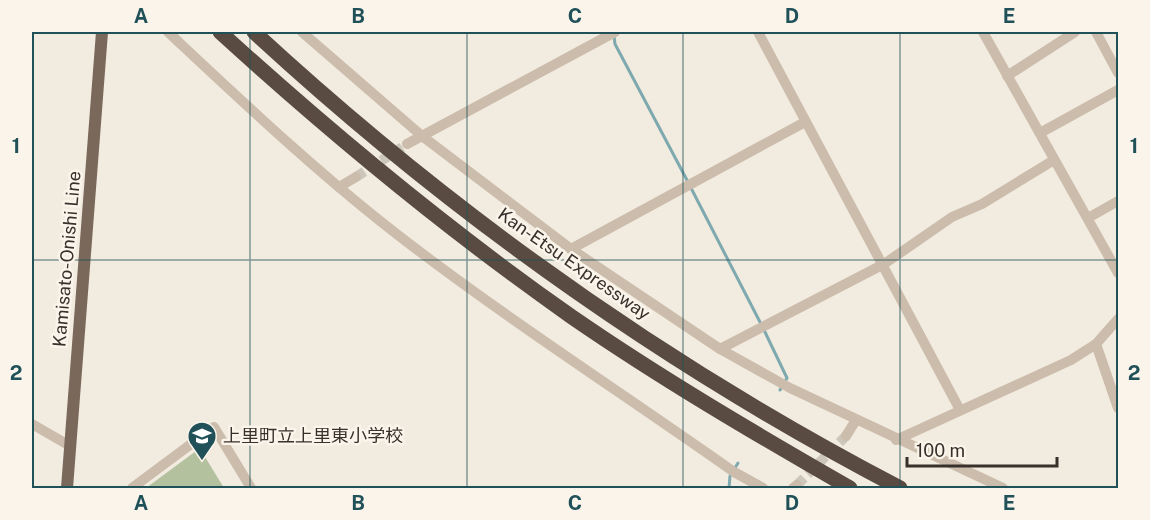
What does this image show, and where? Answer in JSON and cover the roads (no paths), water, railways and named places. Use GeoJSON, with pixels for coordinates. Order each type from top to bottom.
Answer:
{"type":"FeatureCollection","features":[{"type":"Feature","properties":{"kind":"highway"},"geometry":{"type":"LineString","coordinates":[[220,32],[345,142],[419,202],[547,298],[677,386],[850,489]]}},
{"type":"Feature","properties":{"kind":"highway","name":"Kan-Etsu Expressway"},"geometry":{"type":"LineString","coordinates":[[254,32],[433,185],[587,299],[735,395],[900,489]]}},
{"type":"Feature","properties":{"kind":"main road","name":"Kamisato-Onishi Line"},"geometry":{"type":"LineString","coordinates":[[67,489],[102,32]]}},
{"type":"Feature","properties":{"kind":"street"},"geometry":{"type":"LineString","coordinates":[[168,32],[339,187],[405,241],[503,314],[734,472],[764,489]]}},
{"type":"Feature","properties":{"kind":"street"},"geometry":{"type":"LineString","coordinates":[[302,32],[422,136],[571,249],[720,349],[790,388],[1003,489]]}},
{"type":"Feature","properties":{"kind":"street"},"geometry":{"type":"LineString","coordinates":[[758,32],[960,410]]}},
{"type":"Feature","properties":{"kind":"street"},"geometry":{"type":"LineString","coordinates":[[983,32],[1119,273]]}},
{"type":"Feature","properties":{"kind":"street"},"geometry":{"type":"LineString","coordinates":[[1007,76],[1075,32]]}},
{"type":"Feature","properties":{"kind":"street"},"geometry":{"type":"LineString","coordinates":[[1096,32],[1119,73]]}},
{"type":"Feature","properties":{"kind":"street"},"geometry":{"type":"LineString","coordinates":[[407,144],[610,33]]}},
{"type":"Feature","properties":{"kind":"street"},"geometry":{"type":"LineString","coordinates":[[1040,133],[1119,90]]}},
{"type":"Feature","properties":{"kind":"street"},"geometry":{"type":"LineString","coordinates":[[571,249],[805,122]]}},
{"type":"Feature","properties":{"kind":"street"},"geometry":{"type":"LineString","coordinates":[[720,349],[884,264],[952,217],[982,204],[1054,160]]}},
{"type":"Feature","properties":{"kind":"street"},"geometry":{"type":"LineString","coordinates":[[339,187],[356,177]]}},
{"type":"Feature","properties":{"kind":"street"},"geometry":{"type":"LineString","coordinates":[[1088,218],[1119,201]]}},
{"type":"Feature","properties":{"kind":"street"},"geometry":{"type":"LineString","coordinates":[[896,440],[1071,360],[1096,344],[1119,319]]}},
{"type":"Feature","properties":{"kind":"street"},"geometry":{"type":"LineString","coordinates":[[1096,344],[1119,408]]}},
{"type":"Feature","properties":{"kind":"street"},"geometry":{"type":"LineString","coordinates":[[846,436],[856,420]]}},
{"type":"Feature","properties":{"kind":"street"},"geometry":{"type":"LineString","coordinates":[[32,424],[70,446]]}},
{"type":"Feature","properties":{"kind":"street"},"geometry":{"type":"LineString","coordinates":[[132,489],[214,427],[252,489]]}},
{"type":"Feature","properties":{"kind":"waterway"},"geometry":{"type":"LineString","coordinates":[[614,36],[615,44],[688,182]]}},
{"type":"Feature","properties":{"kind":"waterway"},"geometry":{"type":"LineString","coordinates":[[691,188],[761,324]]}},
{"type":"Feature","properties":{"kind":"waterway"},"geometry":{"type":"LineString","coordinates":[[764,330],[787,378],[780,390]]}},
{"type":"Feature","properties":{"kind":"waterway"},"geometry":{"type":"LineString","coordinates":[[729,488],[730,476],[738,463]]}},
{"type":"Feature","properties":{"kind":"tunnel"},"geometry":{"type":"LineString","coordinates":[[356,177],[407,144]]}},
{"type":"Feature","properties":{"kind":"tunnel"},"geometry":{"type":"LineString","coordinates":[[797,485],[846,436]]}},
{"type":"Feature","properties":{"kind":"place","name":"上里町立上里東小学校"},"geometry":{"type":"Point","coordinates":[202,462]}}]}
